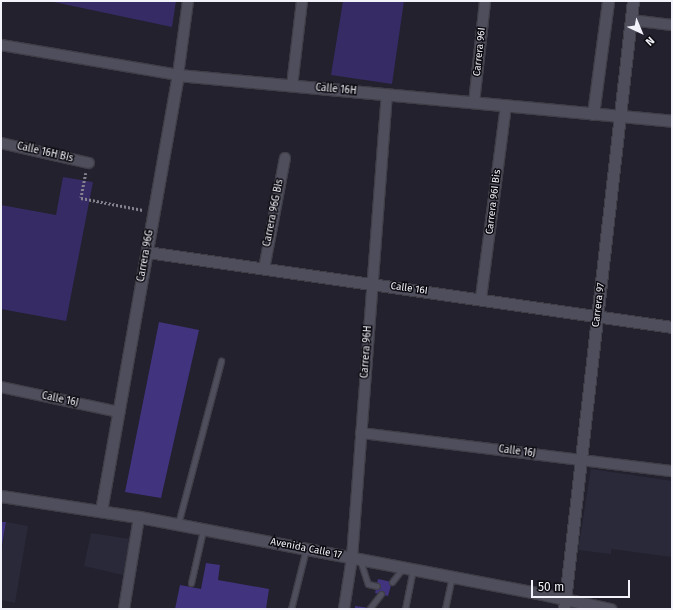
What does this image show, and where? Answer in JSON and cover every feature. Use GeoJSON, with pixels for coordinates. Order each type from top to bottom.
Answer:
{"type":"FeatureCollection","features":[{"type":"Feature","properties":{"kind":"street","name":"Carrera 96G"},"geometry":{"type":"LineString","coordinates":[[101,511],[178,75],[188,1]]}},
{"type":"Feature","properties":{"kind":"street"},"geometry":{"type":"LineString","coordinates":[[292,86],[302,1]]}},
{"type":"Feature","properties":{"kind":"street","name":"Carrera 96I"},"geometry":{"type":"LineString","coordinates":[[474,103],[485,1]]}},
{"type":"Feature","properties":{"kind":"street"},"geometry":{"type":"LineString","coordinates":[[593,114],[608,1]]}},
{"type":"Feature","properties":{"kind":"street","name":"Carrera 97"},"geometry":{"type":"LineString","coordinates":[[564,604],[633,1]]}},
{"type":"Feature","properties":{"kind":"street"},"geometry":{"type":"LineString","coordinates":[[631,20],[672,25]]}},
{"type":"Feature","properties":{"kind":"street","name":"Calle 16H"},"geometry":{"type":"LineString","coordinates":[[1,45],[178,75],[672,122]]}},
{"type":"Feature","properties":{"kind":"street","name":"Carrera 96H"},"geometry":{"type":"LineString","coordinates":[[344,609],[356,559],[361,433],[387,95]]}},
{"type":"Feature","properties":{"kind":"street","name":"Carrera 96I Bis"},"geometry":{"type":"LineString","coordinates":[[481,298],[506,106]]}},
{"type":"Feature","properties":{"kind":"street","name":"Calle 16H Bis"},"geometry":{"type":"LineString","coordinates":[[1,143],[89,163]]}},
{"type":"Feature","properties":{"kind":"street","name":"Carrera 96G Bis"},"geometry":{"type":"LineString","coordinates":[[264,269],[285,158]]}},
{"type":"Feature","properties":{"kind":"street","name":"Calle 16I"},"geometry":{"type":"LineString","coordinates":[[147,252],[481,298],[597,317],[672,327]]}},
{"type":"Feature","properties":{"kind":"street","name":"Calle 16J"},"geometry":{"type":"LineString","coordinates":[[1,387],[119,412]]}},
{"type":"Feature","properties":{"kind":"street","name":"Calle 16J"},"geometry":{"type":"LineString","coordinates":[[361,433],[672,471]]}},
{"type":"Feature","properties":{"kind":"street","name":"Avenida Calle 17"},"geometry":{"type":"LineString","coordinates":[[1,496],[139,517],[452,577],[564,604],[610,609]]}},
{"type":"Feature","properties":{"kind":"street"},"geometry":{"type":"LineString","coordinates":[[124,609],[139,517]]}},
{"type":"Feature","properties":{"kind":"lane"},"geometry":{"type":"LineString","coordinates":[[178,525],[221,360]]}},
{"type":"Feature","properties":{"kind":"lane"},"geometry":{"type":"LineString","coordinates":[[191,583],[203,530]]}},
{"type":"Feature","properties":{"kind":"lane"},"geometry":{"type":"LineString","coordinates":[[291,609],[306,549]]}},
{"type":"Feature","properties":{"kind":"lane"},"geometry":{"type":"LineString","coordinates":[[356,559],[368,584],[377,586]]}},
{"type":"Feature","properties":{"kind":"lane"},"geometry":{"type":"LineString","coordinates":[[392,582],[408,568]]}},
{"type":"Feature","properties":{"kind":"lane"},"geometry":{"type":"LineString","coordinates":[[405,609],[408,568]]}},
{"type":"Feature","properties":{"kind":"lane"},"geometry":{"type":"LineString","coordinates":[[445,609],[452,577]]}},
{"type":"Feature","properties":{"kind":"lane"},"geometry":{"type":"LineString","coordinates":[[370,608],[381,594]]}},
{"type":"Feature","properties":{"kind":"path"},"geometry":{"type":"LineString","coordinates":[[89,163],[81,198],[154,212]]}},
{"type":"Feature","properties":{"kind":"shaded area"},"geometry":{"type":"Polygon","coordinates":[[[49,1],[176,1],[172,27],[49,1]]]}},
{"type":"Feature","properties":{"kind":"shaded area"},"geometry":{"type":"Polygon","coordinates":[[[343,1],[404,1],[392,84],[331,75],[343,1]]]}},
{"type":"Feature","properties":{"kind":"shaded area"},"geometry":{"type":"Polygon","coordinates":[[[63,177],[93,182],[66,321],[1,309],[1,205],[56,215],[63,177]]]}},
{"type":"Feature","properties":{"kind":"shaded area"},"geometry":{"type":"Polygon","coordinates":[[[591,469],[672,481],[672,557],[611,549],[611,554],[578,550],[591,469]]]}},
{"type":"Feature","properties":{"kind":"shaded area"},"geometry":{"type":"Polygon","coordinates":[[[6,522],[28,526],[15,603],[1,600],[1,556],[6,522]]]}},
{"type":"Feature","properties":{"kind":"shaded area"},"geometry":{"type":"Polygon","coordinates":[[[91,533],[130,539],[123,575],[84,566],[91,533]]]}},
{"type":"Feature","properties":{"kind":"building"},"geometry":{"type":"Polygon","coordinates":[[[159,322],[199,330],[161,498],[125,492],[159,322]]]}},
{"type":"Feature","properties":{"kind":"building"},"geometry":{"type":"Polygon","coordinates":[[[1,522],[6,522],[2,545],[1,545],[1,522]]]}},
{"type":"Feature","properties":{"kind":"building"},"geometry":{"type":"Polygon","coordinates":[[[206,563],[220,565],[218,580],[269,589],[266,609],[175,609],[180,585],[201,589],[206,563]]]}},
{"type":"Feature","properties":{"kind":"building"},"geometry":{"type":"Polygon","coordinates":[[[378,579],[392,582],[388,596],[375,593],[378,579]]]}},
{"type":"Feature","properties":{"kind":"building"},"geometry":{"type":"Polygon","coordinates":[[[355,606],[370,608],[355,609],[355,606]]]}}]}
